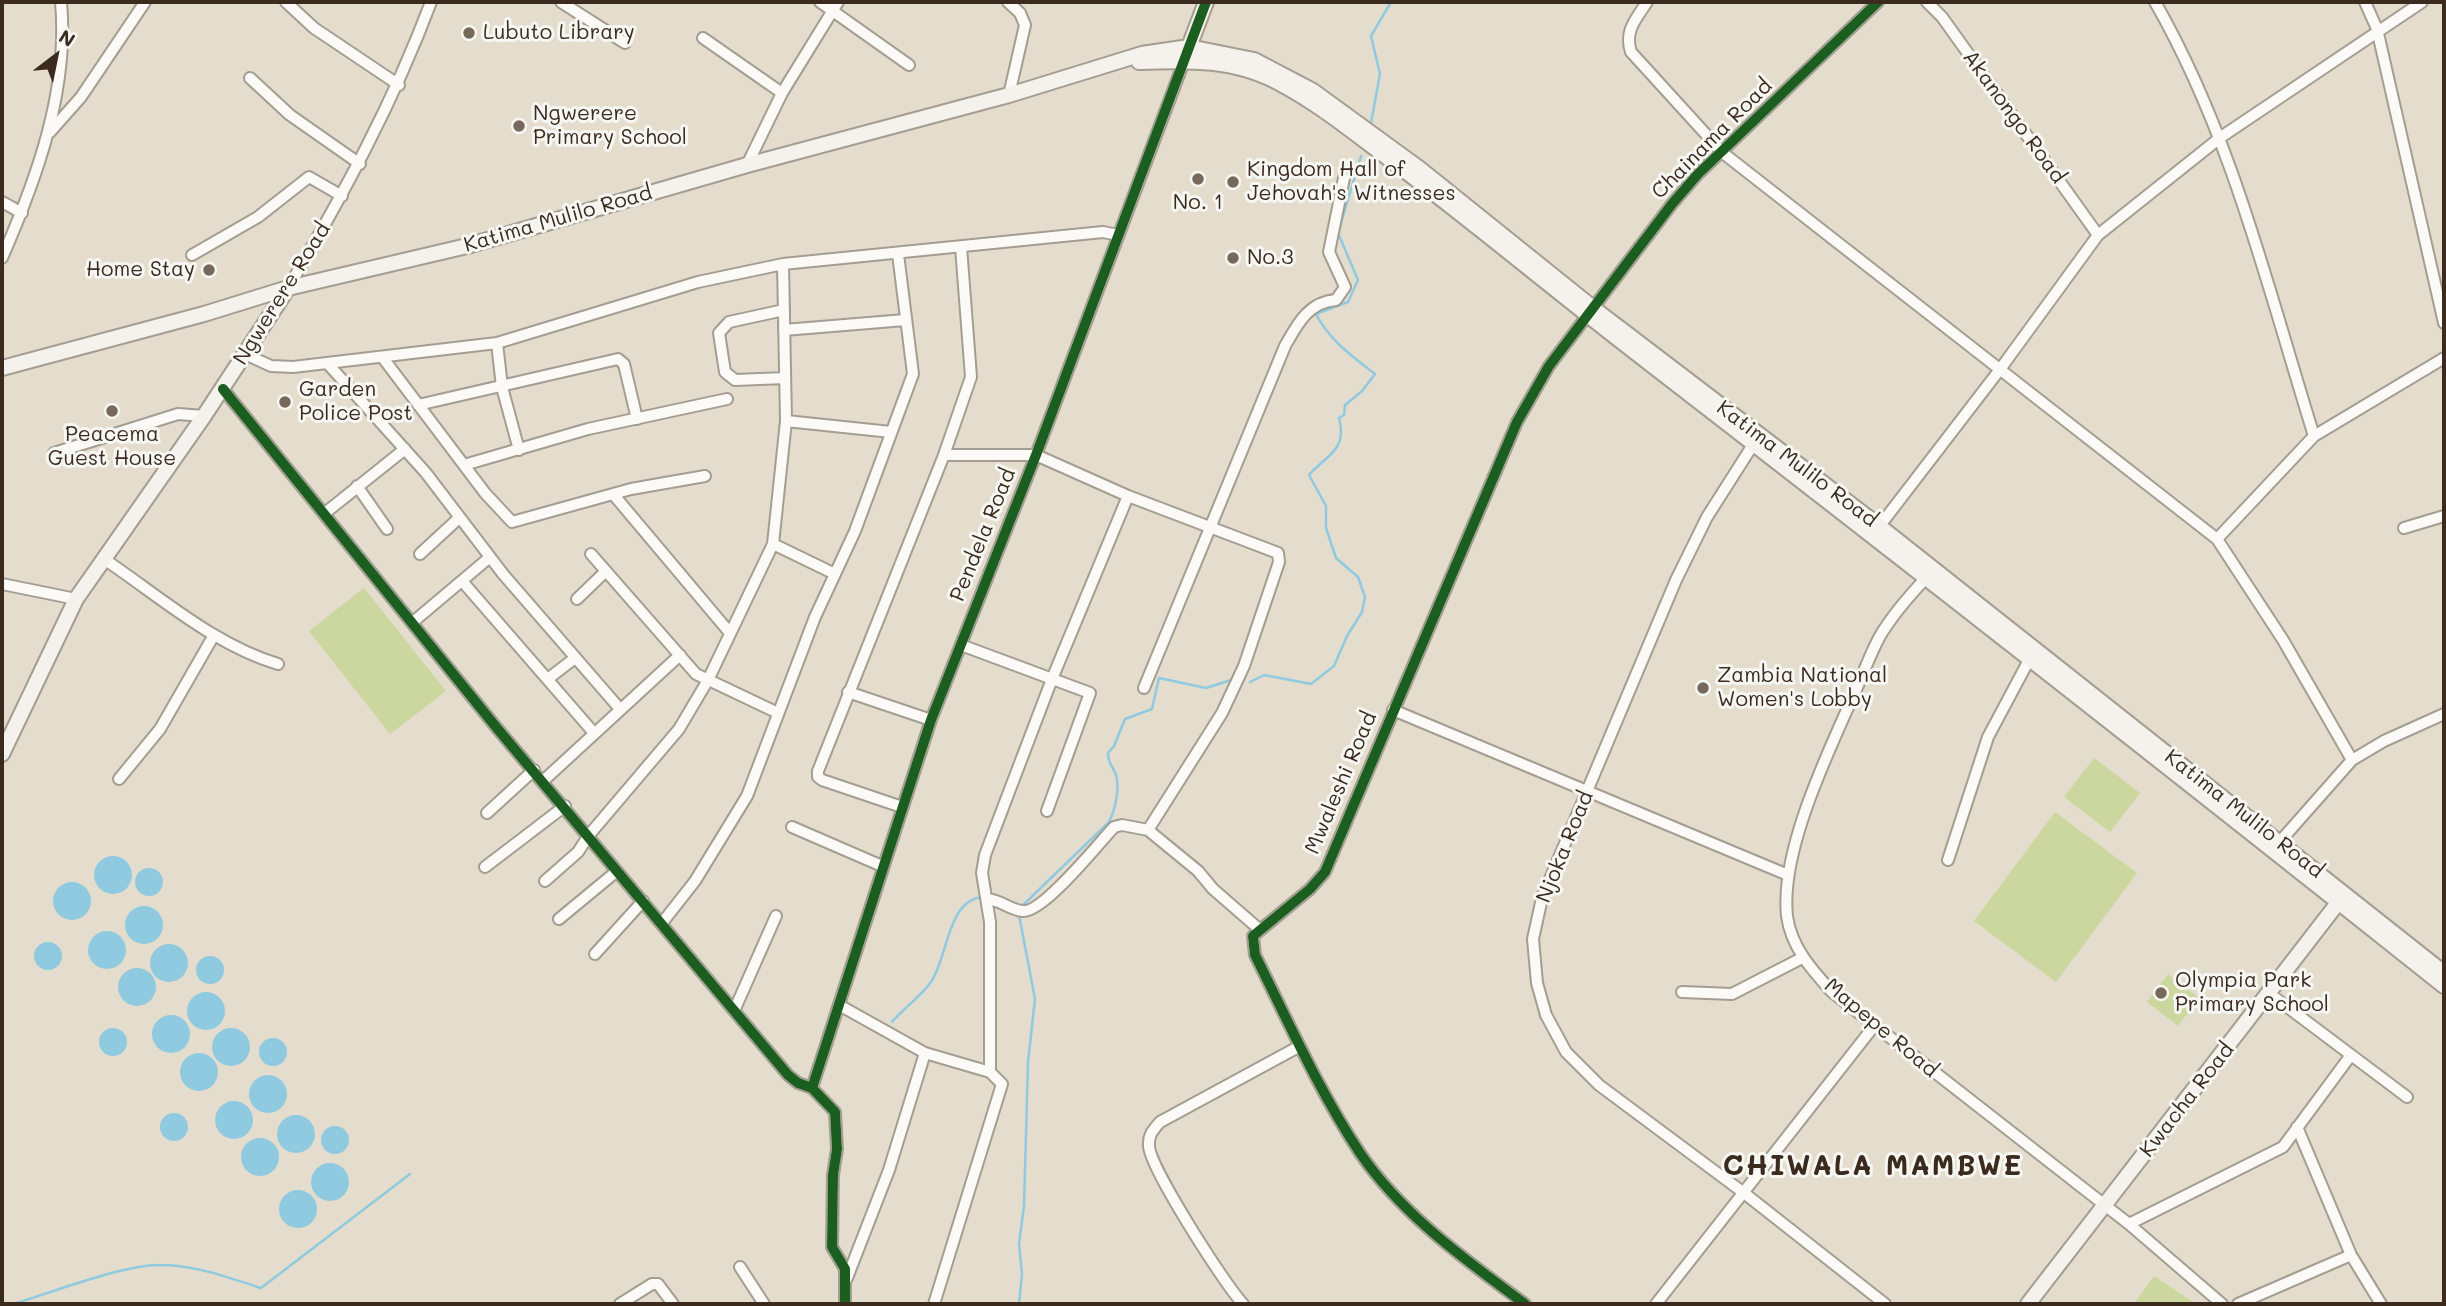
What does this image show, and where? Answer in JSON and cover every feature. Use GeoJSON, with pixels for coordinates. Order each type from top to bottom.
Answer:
{"type":"FeatureCollection","features":[{"type":"Feature","properties":{"kind":"main road","name":"Pendela Road"},"geometry":{"type":"LineString","coordinates":[[1187,53],[1206,2]]}},
{"type":"Feature","properties":{"kind":"main road","name":"Katima Mulilo Road"},"geometry":{"type":"LineString","coordinates":[[2,368],[204,314],[288,288],[467,246],[747,165],[1009,95],[1113,63],[1187,53],[1254,60],[1313,91],[1420,169],[1590,312],[2027,645],[2342,898],[2444,986]]}},
{"type":"Feature","properties":{"kind":"main road","name":"Ngwerere Road"},"geometry":{"type":"LineString","coordinates":[[2,754],[76,599],[204,416],[288,288]]}},
{"type":"Feature","properties":{"kind":"main road","name":"Katima Mulilo Road"},"geometry":{"type":"LineString","coordinates":[[1876,530],[1926,578],[2029,660],[2277,845]]}},
{"type":"Feature","properties":{"kind":"main road","name":"Katima Mulilo Road"},"geometry":{"type":"LineString","coordinates":[[2342,898],[2444,973]]}},
{"type":"Feature","properties":{"kind":"main road","name":"Kwacha Road"},"geometry":{"type":"LineString","coordinates":[[2028,1304],[2342,898]]}},
{"type":"Feature","properties":{"kind":"street"},"geometry":{"type":"LineString","coordinates":[[2,258],[22,213],[49,133],[64,31],[61,2]]}},
{"type":"Feature","properties":{"kind":"street"},"geometry":{"type":"LineString","coordinates":[[49,133],[82,97],[145,2]]}},
{"type":"Feature","properties":{"kind":"street"},"geometry":{"type":"LineString","coordinates":[[286,2],[314,28],[399,85]]}},
{"type":"Feature","properties":{"kind":"street","name":"Ngwerere Road"},"geometry":{"type":"LineString","coordinates":[[288,288],[360,164],[399,85],[431,2]]}},
{"type":"Feature","properties":{"kind":"street"},"geometry":{"type":"LineString","coordinates":[[561,2],[625,43]]}},
{"type":"Feature","properties":{"kind":"street"},"geometry":{"type":"LineString","coordinates":[[820,2],[836,6],[909,65]]}},
{"type":"Feature","properties":{"kind":"street"},"geometry":{"type":"LineString","coordinates":[[1008,2],[1020,13],[1025,25],[1009,95]]}},
{"type":"Feature","properties":{"kind":"street"},"geometry":{"type":"LineString","coordinates":[[1647,2],[1631,25],[1627,40],[1631,52],[1723,153],[2217,539],[2283,640],[2352,760]]}},
{"type":"Feature","properties":{"kind":"street","name":"Chainama Road"},"geometry":{"type":"LineString","coordinates":[[1590,312],[1672,204],[1878,2]]}},
{"type":"Feature","properties":{"kind":"street","name":"Akanongo Road"},"geometry":{"type":"LineString","coordinates":[[1927,2],[1942,17],[2098,235]]}},
{"type":"Feature","properties":{"kind":"street"},"geometry":{"type":"LineString","coordinates":[[2155,2],[2176,39],[2221,137],[2314,436]]}},
{"type":"Feature","properties":{"kind":"street"},"geometry":{"type":"LineString","coordinates":[[2365,2],[2377,29],[2444,323]]}},
{"type":"Feature","properties":{"kind":"street"},"geometry":{"type":"LineString","coordinates":[[1876,530],[2001,368],[2098,235],[2221,137],[2377,29],[2422,2]]}},
{"type":"Feature","properties":{"kind":"street"},"geometry":{"type":"LineString","coordinates":[[747,165],[782,93],[836,6]]}},
{"type":"Feature","properties":{"kind":"street"},"geometry":{"type":"LineString","coordinates":[[703,38],[782,93]]}},
{"type":"Feature","properties":{"kind":"street","name":"Pendela Road"},"geometry":{"type":"LineString","coordinates":[[812,1088],[931,720],[1036,455],[1187,53]]}},
{"type":"Feature","properties":{"kind":"street"},"geometry":{"type":"LineString","coordinates":[[250,78],[290,115],[360,164]]}},
{"type":"Feature","properties":{"kind":"street"},"geometry":{"type":"LineString","coordinates":[[192,255],[258,218],[309,177],[342,196]]}},
{"type":"Feature","properties":{"kind":"street"},"geometry":{"type":"LineString","coordinates":[[1144,688],[1285,346],[1301,317],[1325,301],[1336,300],[1345,287],[1329,252],[1344,178]]}},
{"type":"Feature","properties":{"kind":"street"},"geometry":{"type":"LineString","coordinates":[[2,202],[22,213]]}},
{"type":"Feature","properties":{"kind":"street"},"geometry":{"type":"LineString","coordinates":[[245,355],[271,366],[328,364],[496,343],[698,282],[783,264],[1103,232],[1118,235]]}},
{"type":"Feature","properties":{"kind":"street"},"geometry":{"type":"LineString","coordinates":[[902,807],[818,777],[848,692],[944,455],[971,377],[961,247]]}},
{"type":"Feature","properties":{"kind":"street"},"geometry":{"type":"LineString","coordinates":[[662,923],[695,881],[747,796],[778,713],[855,531],[913,374],[898,254]]}},
{"type":"Feature","properties":{"kind":"street"},"geometry":{"type":"LineString","coordinates":[[545,881],[578,852],[589,835],[679,729],[708,680],[773,544],[786,421],[783,264]]}},
{"type":"Feature","properties":{"kind":"street"},"geometry":{"type":"LineString","coordinates":[[784,310],[729,322],[719,332],[729,376],[735,380],[785,378]]}},
{"type":"Feature","properties":{"kind":"street","name":"Mwaleshi Road"},"geometry":{"type":"LineString","coordinates":[[1259,929],[1310,889],[1325,872],[1517,422],[1549,366],[1590,312]]}},
{"type":"Feature","properties":{"kind":"street"},"geometry":{"type":"LineString","coordinates":[[784,330],[905,320]]}},
{"type":"Feature","properties":{"kind":"street"},"geometry":{"type":"LineString","coordinates":[[496,343],[502,387],[519,450]]}},
{"type":"Feature","properties":{"kind":"street"},"geometry":{"type":"LineString","coordinates":[[383,358],[506,519],[517,523],[613,494],[705,477]]}},
{"type":"Feature","properties":{"kind":"street"},"geometry":{"type":"LineString","coordinates":[[2217,539],[2314,436],[2444,358]]}},
{"type":"Feature","properties":{"kind":"street"},"geometry":{"type":"LineString","coordinates":[[418,405],[618,359],[624,364],[637,419]]}},
{"type":"Feature","properties":{"kind":"street"},"geometry":{"type":"LineString","coordinates":[[328,364],[405,449],[490,556],[620,709]]}},
{"type":"Feature","properties":{"kind":"street"},"geometry":{"type":"LineString","coordinates":[[223,388],[617,871],[788,1075],[798,1083],[812,1088],[835,1112],[837,1149],[833,1175],[832,1247],[845,1269],[845,1304]]}},
{"type":"Feature","properties":{"kind":"street"},"geometry":{"type":"LineString","coordinates":[[464,465],[637,419],[727,399]]}},
{"type":"Feature","properties":{"kind":"street"},"geometry":{"type":"LineString","coordinates":[[54,453],[178,414],[204,416]]}},
{"type":"Feature","properties":{"kind":"street"},"geometry":{"type":"LineString","coordinates":[[786,421],[891,432]]}},
{"type":"Feature","properties":{"kind":"street","name":"Njoka Road"},"geometry":{"type":"LineString","coordinates":[[1756,440],[1707,517],[1676,580],[1542,898],[1533,939],[1536,983],[1546,1015],[1566,1052],[1599,1085],[1744,1192],[1885,1304]]}},
{"type":"Feature","properties":{"kind":"street"},"geometry":{"type":"LineString","coordinates":[[325,513],[405,449]]}},
{"type":"Feature","properties":{"kind":"street"},"geometry":{"type":"LineString","coordinates":[[944,455],[1036,455],[1128,496],[1208,528],[1262,544],[1278,553],[1279,562],[1244,666],[1222,713],[1147,830]]}},
{"type":"Feature","properties":{"kind":"street"},"geometry":{"type":"LineString","coordinates":[[357,486],[387,529]]}},
{"type":"Feature","properties":{"kind":"street"},"geometry":{"type":"LineString","coordinates":[[613,494],[730,634]]}},
{"type":"Feature","properties":{"kind":"street"},"geometry":{"type":"LineString","coordinates":[[990,1072],[987,899],[982,873],[985,855],[1052,679],[1128,496]]}},
{"type":"Feature","properties":{"kind":"street"},"geometry":{"type":"LineString","coordinates":[[2404,528],[2444,516]]}},
{"type":"Feature","properties":{"kind":"street"},"geometry":{"type":"LineString","coordinates":[[420,554],[459,518]]}},
{"type":"Feature","properties":{"kind":"street"},"geometry":{"type":"LineString","coordinates":[[773,544],[835,574]]}},
{"type":"Feature","properties":{"kind":"street"},"geometry":{"type":"LineString","coordinates":[[591,554],[696,674],[778,713]]}},
{"type":"Feature","properties":{"kind":"street"},"geometry":{"type":"LineString","coordinates":[[413,622],[490,556]]}},
{"type":"Feature","properties":{"kind":"street"},"geometry":{"type":"LineString","coordinates":[[104,559],[214,635],[256,658],[278,664]]}},
{"type":"Feature","properties":{"kind":"street"},"geometry":{"type":"LineString","coordinates":[[577,599],[606,571]]}},
{"type":"Feature","properties":{"kind":"street","name":"Mapepe Road"},"geometry":{"type":"LineString","coordinates":[[1926,578],[1901,605],[1879,638],[1839,728],[1794,845],[1787,875],[1787,917],[1802,958],[1832,992],[2129,1224],[2222,1304]]}},
{"type":"Feature","properties":{"kind":"street"},"geometry":{"type":"LineString","coordinates":[[462,580],[594,733]]}},
{"type":"Feature","properties":{"kind":"street"},"geometry":{"type":"LineString","coordinates":[[2,584],[76,599]]}},
{"type":"Feature","properties":{"kind":"street"},"geometry":{"type":"LineString","coordinates":[[119,779],[160,729],[214,635]]}},
{"type":"Feature","properties":{"kind":"street"},"geometry":{"type":"LineString","coordinates":[[961,645],[1090,692],[1047,811]]}},
{"type":"Feature","properties":{"kind":"street"},"geometry":{"type":"LineString","coordinates":[[543,781],[680,655]]}},
{"type":"Feature","properties":{"kind":"street"},"geometry":{"type":"LineString","coordinates":[[549,678],[575,657]]}},
{"type":"Feature","properties":{"kind":"street"},"geometry":{"type":"LineString","coordinates":[[1948,860],[1988,737],[2029,660]]}},
{"type":"Feature","properties":{"kind":"street"},"geometry":{"type":"LineString","coordinates":[[848,692],[931,720]]}},
{"type":"Feature","properties":{"kind":"street"},"geometry":{"type":"LineString","coordinates":[[1393,710],[1787,875]]}},
{"type":"Feature","properties":{"kind":"street"},"geometry":{"type":"LineString","coordinates":[[2277,845],[2352,760],[2384,741],[2444,714]]}},
{"type":"Feature","properties":{"kind":"street"},"geometry":{"type":"LineString","coordinates":[[486,813],[534,770]]}},
{"type":"Feature","properties":{"kind":"street"},"geometry":{"type":"LineString","coordinates":[[485,867],[565,806]]}},
{"type":"Feature","properties":{"kind":"street"},"geometry":{"type":"LineString","coordinates":[[987,899],[998,900],[1023,911],[1031,910],[1049,896],[1114,827],[1122,825],[1147,830],[1198,871],[1213,889],[1259,929],[1253,936],[1255,955],[1300,1045],[1361,1154],[1399,1199],[1456,1253],[1525,1304]]}},
{"type":"Feature","properties":{"kind":"street"},"geometry":{"type":"LineString","coordinates":[[792,827],[882,866]]}},
{"type":"Feature","properties":{"kind":"street"},"geometry":{"type":"LineString","coordinates":[[559,919],[617,871]]}},
{"type":"Feature","properties":{"kind":"street"},"geometry":{"type":"LineString","coordinates":[[596,954],[643,901]]}},
{"type":"Feature","properties":{"kind":"street"},"geometry":{"type":"LineString","coordinates":[[734,1011],[776,916]]}},
{"type":"Feature","properties":{"kind":"street"},"geometry":{"type":"LineString","coordinates":[[1682,992],[1732,994],[1802,958]]}},
{"type":"Feature","properties":{"kind":"street"},"geometry":{"type":"LineString","coordinates":[[2270,994],[2407,1097]]}},
{"type":"Feature","properties":{"kind":"street"},"geometry":{"type":"LineString","coordinates":[[839,1005],[925,1052],[990,1072],[1002,1084],[934,1304]]}},
{"type":"Feature","properties":{"kind":"street"},"geometry":{"type":"LineString","coordinates":[[1656,1304],[1874,1026]]}},
{"type":"Feature","properties":{"kind":"street"},"geometry":{"type":"LineString","coordinates":[[1243,1304],[1203,1249],[1149,1149],[1150,1135],[1160,1122],[1300,1045]]}},
{"type":"Feature","properties":{"kind":"street"},"geometry":{"type":"LineString","coordinates":[[845,1284],[889,1170],[925,1052]]}},
{"type":"Feature","properties":{"kind":"street"},"geometry":{"type":"LineString","coordinates":[[2129,1224],[2283,1147],[2351,1055]]}},
{"type":"Feature","properties":{"kind":"street"},"geometry":{"type":"LineString","coordinates":[[2297,1127],[2351,1255],[2381,1304]]}},
{"type":"Feature","properties":{"kind":"street"},"geometry":{"type":"LineString","coordinates":[[2238,1304],[2351,1255]]}},
{"type":"Feature","properties":{"kind":"street"},"geometry":{"type":"LineString","coordinates":[[740,1267],[764,1304]]}},
{"type":"Feature","properties":{"kind":"street"},"geometry":{"type":"LineString","coordinates":[[620,1304],[652,1284],[659,1284],[673,1304]]}},
{"type":"Feature","properties":{"kind":"green space"},"geometry":{"type":"Polygon","coordinates":[[[364,588],[446,691],[390,734],[309,631],[364,588]]]}},
{"type":"Feature","properties":{"kind":"green space"},"geometry":{"type":"Polygon","coordinates":[[[2094,758],[2140,793],[2110,832],[2064,797],[2094,758]]]}},
{"type":"Feature","properties":{"kind":"green space"},"geometry":{"type":"Polygon","coordinates":[[[2055,812],[2137,873],[2056,982],[1974,921],[2055,812]]]}},
{"type":"Feature","properties":{"kind":"green space"},"geometry":{"type":"Polygon","coordinates":[[[2168,974],[2199,998],[2178,1026],[2147,1002],[2168,974]]]}},
{"type":"Feature","properties":{"kind":"green space"},"geometry":{"type":"Polygon","coordinates":[[[2154,1276],[2196,1304],[2134,1304],[2154,1276]]]}},
{"type":"Feature","properties":{"kind":"water"},"geometry":{"type":"Polygon","coordinates":[[[113,856],[127,861],[132,875],[127,889],[113,894],[99,889],[94,875],[99,861],[113,856]]]}},
{"type":"Feature","properties":{"kind":"water"},"geometry":{"type":"Polygon","coordinates":[[[149,868],[159,872],[163,882],[159,892],[149,896],[139,892],[135,882],[139,872],[149,868]]]}},
{"type":"Feature","properties":{"kind":"water"},"geometry":{"type":"Polygon","coordinates":[[[72,882],[86,887],[91,901],[86,915],[72,920],[58,915],[53,901],[58,887],[72,882]]]}},
{"type":"Feature","properties":{"kind":"water"},"geometry":{"type":"Polygon","coordinates":[[[144,906],[158,911],[163,925],[158,939],[144,944],[130,939],[125,925],[130,911],[144,906]]]}},
{"type":"Feature","properties":{"kind":"water"},"geometry":{"type":"Polygon","coordinates":[[[107,931],[121,936],[126,950],[121,964],[107,969],[93,964],[88,950],[93,936],[107,931]]]}},
{"type":"Feature","properties":{"kind":"water"},"geometry":{"type":"Polygon","coordinates":[[[48,942],[58,946],[62,956],[58,966],[48,970],[38,966],[34,956],[38,946],[48,942]]]}},
{"type":"Feature","properties":{"kind":"water"},"geometry":{"type":"Polygon","coordinates":[[[169,944],[183,949],[188,963],[183,977],[169,982],[155,977],[150,963],[155,949],[169,944]]]}},
{"type":"Feature","properties":{"kind":"water"},"geometry":{"type":"Polygon","coordinates":[[[210,956],[220,960],[224,970],[220,980],[210,984],[200,980],[196,970],[200,960],[210,956]]]}},
{"type":"Feature","properties":{"kind":"water"},"geometry":{"type":"Polygon","coordinates":[[[137,968],[151,973],[156,987],[151,1001],[137,1006],[123,1001],[118,987],[123,973],[137,968]]]}},
{"type":"Feature","properties":{"kind":"water"},"geometry":{"type":"Polygon","coordinates":[[[206,992],[220,997],[225,1011],[220,1025],[206,1030],[192,1025],[187,1011],[192,997],[206,992]]]}},
{"type":"Feature","properties":{"kind":"water"},"geometry":{"type":"Polygon","coordinates":[[[171,1015],[185,1020],[190,1034],[185,1048],[171,1053],[157,1048],[152,1034],[157,1020],[171,1015]]]}},
{"type":"Feature","properties":{"kind":"water"},"geometry":{"type":"Polygon","coordinates":[[[113,1028],[123,1032],[127,1042],[123,1052],[113,1056],[103,1052],[99,1042],[103,1032],[113,1028]]]}},
{"type":"Feature","properties":{"kind":"water"},"geometry":{"type":"Polygon","coordinates":[[[231,1028],[245,1033],[250,1047],[245,1061],[231,1066],[217,1061],[212,1047],[217,1033],[231,1028]]]}},
{"type":"Feature","properties":{"kind":"water"},"geometry":{"type":"Polygon","coordinates":[[[273,1038],[283,1042],[287,1052],[283,1062],[273,1066],[263,1062],[259,1052],[263,1042],[273,1038]]]}},
{"type":"Feature","properties":{"kind":"water"},"geometry":{"type":"Polygon","coordinates":[[[199,1053],[213,1058],[218,1072],[213,1086],[199,1091],[185,1086],[180,1072],[185,1058],[199,1053]]]}},
{"type":"Feature","properties":{"kind":"water"},"geometry":{"type":"Polygon","coordinates":[[[268,1075],[282,1080],[287,1094],[282,1108],[268,1113],[254,1108],[249,1094],[254,1080],[268,1075]]]}},
{"type":"Feature","properties":{"kind":"water"},"geometry":{"type":"Polygon","coordinates":[[[234,1101],[248,1106],[253,1120],[248,1134],[234,1139],[220,1134],[215,1120],[220,1106],[234,1101]]]}},
{"type":"Feature","properties":{"kind":"water"},"geometry":{"type":"Polygon","coordinates":[[[174,1113],[184,1117],[188,1127],[184,1137],[174,1141],[164,1137],[160,1127],[164,1117],[174,1113]]]}},
{"type":"Feature","properties":{"kind":"water"},"geometry":{"type":"Polygon","coordinates":[[[296,1115],[310,1120],[315,1134],[310,1148],[296,1153],[282,1148],[277,1134],[282,1120],[296,1115]]]}},
{"type":"Feature","properties":{"kind":"water"},"geometry":{"type":"Polygon","coordinates":[[[335,1126],[345,1130],[349,1140],[345,1150],[335,1154],[325,1150],[321,1140],[325,1130],[335,1126]]]}},
{"type":"Feature","properties":{"kind":"water"},"geometry":{"type":"Polygon","coordinates":[[[260,1138],[274,1143],[279,1157],[274,1171],[260,1176],[246,1171],[241,1157],[246,1143],[260,1138]]]}},
{"type":"Feature","properties":{"kind":"water"},"geometry":{"type":"Polygon","coordinates":[[[330,1163],[344,1168],[349,1182],[344,1196],[330,1201],[316,1196],[311,1182],[316,1168],[330,1163]]]}},
{"type":"Feature","properties":{"kind":"water"},"geometry":{"type":"Polygon","coordinates":[[[298,1190],[312,1195],[317,1209],[312,1223],[298,1228],[284,1223],[279,1209],[284,1195],[298,1190]]]}},
{"type":"Feature","properties":{"kind":"waterway"},"geometry":{"type":"LineString","coordinates":[[1371,123],[1380,74],[1371,36],[1391,2]]}},
{"type":"Feature","properties":{"kind":"waterway"},"geometry":{"type":"LineString","coordinates":[[1250,682],[1264,675],[1311,684],[1334,666],[1347,636],[1362,612],[1365,597],[1358,577],[1336,558],[1326,528],[1326,506],[1309,475],[1338,446],[1341,429],[1339,418],[1344,415],[1345,405],[1362,391],[1375,374],[1335,340],[1316,314],[1348,302],[1358,280],[1338,233],[1361,156]]}},
{"type":"Feature","properties":{"kind":"waterway"},"geometry":{"type":"LineString","coordinates":[[1001,898],[1022,906],[1109,822],[1115,806],[1117,787],[1116,775],[1108,753],[1114,746],[1125,719],[1152,709],[1159,678],[1206,688],[1231,680]]}},
{"type":"Feature","properties":{"kind":"waterway"},"geometry":{"type":"LineString","coordinates":[[892,1022],[931,982],[955,919],[962,908],[970,901],[982,897]]}},
{"type":"Feature","properties":{"kind":"waterway"},"geometry":{"type":"LineString","coordinates":[[1019,915],[1035,999],[1028,1062],[1024,1206],[1019,1244],[1022,1274],[1019,1304]]}},
{"type":"Feature","properties":{"kind":"waterway"},"geometry":{"type":"LineString","coordinates":[[13,1304],[108,1274],[161,1265],[187,1267],[261,1288],[410,1174]]}},
{"type":"Feature","properties":{"kind":"cycle path"},"geometry":{"type":"LineString","coordinates":[[812,1088],[931,720],[1036,455],[1206,2]]}},
{"type":"Feature","properties":{"kind":"cycle path"},"geometry":{"type":"LineString","coordinates":[[1525,1304],[1436,1236],[1377,1176],[1317,1081],[1255,955],[1253,936],[1310,889],[1325,872],[1517,422],[1549,366],[1672,204],[1698,174],[1878,2]]}},
{"type":"Feature","properties":{"kind":"cycle path"},"geometry":{"type":"LineString","coordinates":[[223,389],[496,727],[788,1075],[798,1083],[812,1088],[835,1112],[837,1149],[833,1175],[832,1247],[845,1269],[845,1304]]}},
{"type":"Feature","properties":{"kind":"place","name":"Lubuto Library"},"geometry":{"type":"Point","coordinates":[469,33]}},
{"type":"Feature","properties":{"kind":"place","name":"Ngwerere Primary School"},"geometry":{"type":"Point","coordinates":[519,126]}},
{"type":"Feature","properties":{"kind":"place","name":"No. 1"},"geometry":{"type":"Point","coordinates":[1198,179]}},
{"type":"Feature","properties":{"kind":"place","name":"Kingdom Hall of Jehovah's Witnesses"},"geometry":{"type":"Point","coordinates":[1233,182]}},
{"type":"Feature","properties":{"kind":"place","name":"No.3"},"geometry":{"type":"Point","coordinates":[1233,258]}},
{"type":"Feature","properties":{"kind":"place","name":"Home Stay"},"geometry":{"type":"Point","coordinates":[209,270]}},
{"type":"Feature","properties":{"kind":"place","name":"Garden Police Post"},"geometry":{"type":"Point","coordinates":[285,402]}},
{"type":"Feature","properties":{"kind":"place","name":"Peacema Guest House"},"geometry":{"type":"Point","coordinates":[112,411]}},
{"type":"Feature","properties":{"kind":"place","name":"Zambia National Women's Lobby"},"geometry":{"type":"Point","coordinates":[1703,688]}},
{"type":"Feature","properties":{"kind":"place","name":"Olympia Park Primary School"},"geometry":{"type":"Point","coordinates":[2161,993]}},
{"type":"Feature","properties":{"kind":"district","name":"CHIWALA MAMBWE"},"geometry":{"type":"Point","coordinates":[1873,1166]}}]}
